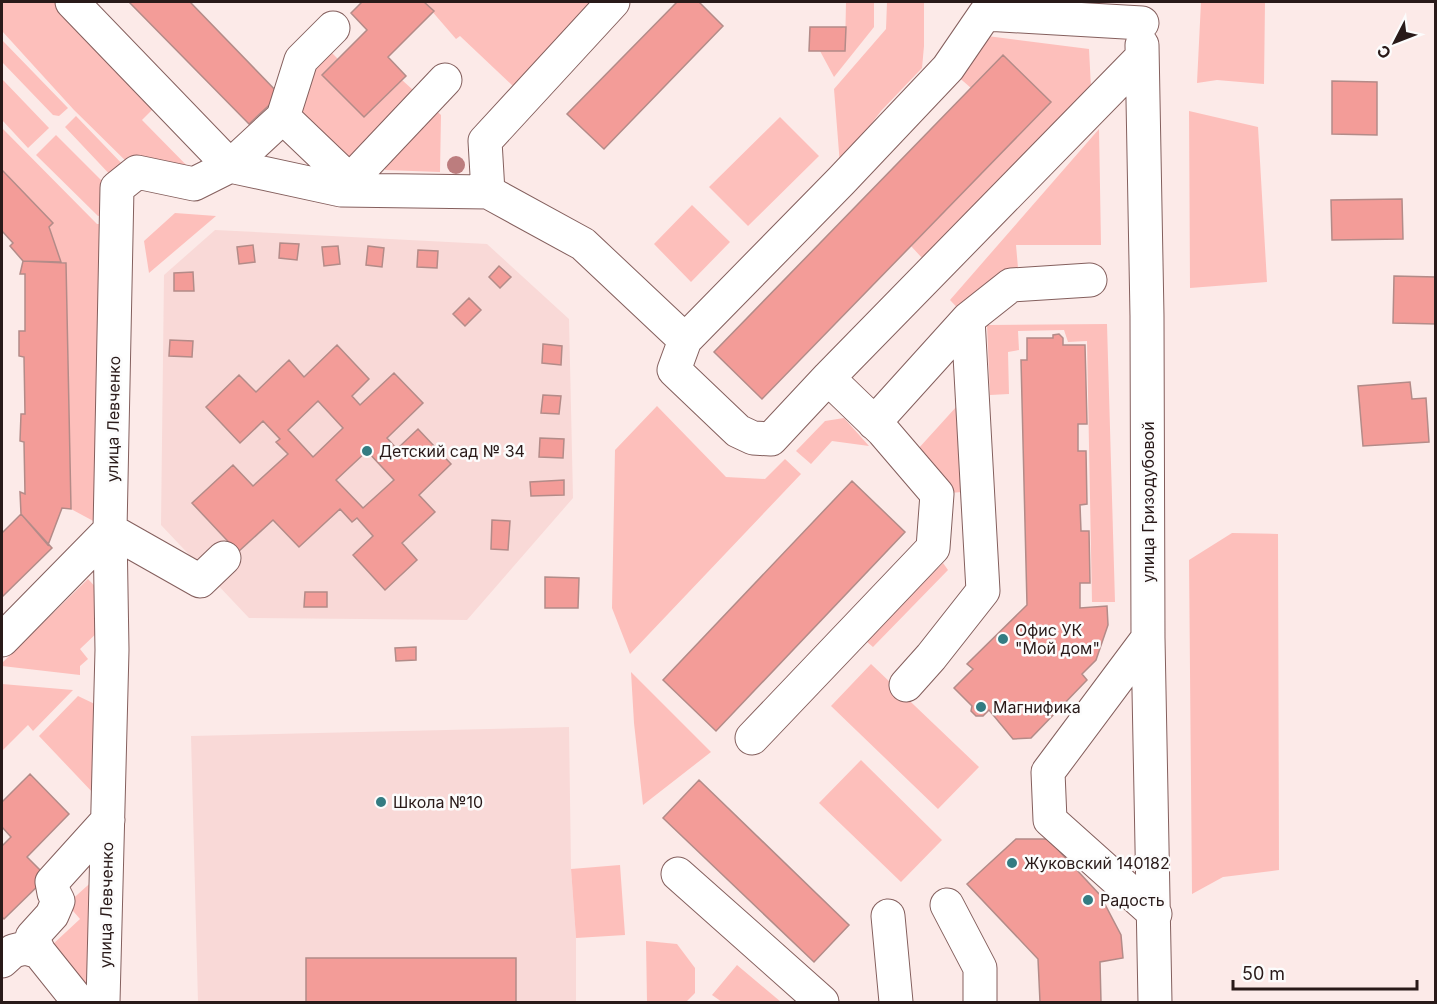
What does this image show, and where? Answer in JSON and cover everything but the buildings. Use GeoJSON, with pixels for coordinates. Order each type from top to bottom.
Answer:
{"type":"FeatureCollection","features":[{"type":"Feature","properties":{"kind":"street"},"geometry":{"type":"LineString","coordinates":[[72,2],[230,166],[345,185],[488,192],[583,244],[685,340]]}},
{"type":"Feature","properties":{"kind":"street"},"geometry":{"type":"LineString","coordinates":[[488,192],[485,141],[613,2]]}},
{"type":"Feature","properties":{"kind":"street"},"geometry":{"type":"LineString","coordinates":[[1142,12],[974,8],[948,68],[842,181],[685,340],[674,370],[738,431],[753,438],[771,439],[1142,57]]}},
{"type":"Feature","properties":{"kind":"street","name":"улица Гризодубовой"},"geometry":{"type":"LineString","coordinates":[[1142,12],[1147,316],[1148,638],[1155,1002]]}},
{"type":"Feature","properties":{"kind":"street"},"geometry":{"type":"LineString","coordinates":[[230,166],[284,117],[302,60],[333,28]]}},
{"type":"Feature","properties":{"kind":"street"},"geometry":{"type":"LineString","coordinates":[[345,185],[445,80]]}},
{"type":"Feature","properties":{"kind":"street"},"geometry":{"type":"LineString","coordinates":[[284,117],[345,185]]}},
{"type":"Feature","properties":{"kind":"street","name":"улица Левченко"},"geometry":{"type":"LineString","coordinates":[[103,1002],[112,650],[111,530],[117,188],[137,172],[194,184],[230,166]]}},
{"type":"Feature","properties":{"kind":"street"},"geometry":{"type":"LineString","coordinates":[[874,423],[968,319],[1011,285],[1090,280]]}},
{"type":"Feature","properties":{"kind":"street"},"geometry":{"type":"LineString","coordinates":[[906,685],[983,591],[968,319]]}},
{"type":"Feature","properties":{"kind":"street"},"geometry":{"type":"LineString","coordinates":[[752,738],[933,548],[937,494],[874,423],[828,378]]}},
{"type":"Feature","properties":{"kind":"street"},"geometry":{"type":"LineString","coordinates":[[2,640],[111,530],[200,581],[224,558]]}},
{"type":"Feature","properties":{"kind":"street"},"geometry":{"type":"LineString","coordinates":[[1148,638],[1048,772],[1050,820],[1155,914]]}},
{"type":"Feature","properties":{"kind":"street"},"geometry":{"type":"LineString","coordinates":[[79,1002],[39,952],[32,937],[52,915],[58,901],[52,882],[108,820]]}},
{"type":"Feature","properties":{"kind":"street"},"geometry":{"type":"LineString","coordinates":[[678,874],[822,1002]]}},
{"type":"Feature","properties":{"kind":"street"},"geometry":{"type":"LineString","coordinates":[[946,905],[980,968],[980,1002]]}},
{"type":"Feature","properties":{"kind":"street"},"geometry":{"type":"LineString","coordinates":[[888,916],[896,1002]]}},
{"type":"Feature","properties":{"kind":"street"},"geometry":{"type":"LineString","coordinates":[[2,961],[13,951],[25,948],[39,952]]}},
{"type":"Feature","properties":{"kind":"shaded area"},"geometry":{"type":"Polygon","coordinates":[[[2,2],[72,2],[164,98],[142,120],[201,180],[137,172],[74,110],[2,31],[2,2]]]}},
{"type":"Feature","properties":{"kind":"shaded area"},"geometry":{"type":"Polygon","coordinates":[[[424,2],[594,2],[514,87],[460,36],[456,39],[424,2]]]}},
{"type":"Feature","properties":{"kind":"shaded area"},"geometry":{"type":"Polygon","coordinates":[[[846,2],[874,2],[874,27],[834,77],[820,51],[845,51],[846,2]]]}},
{"type":"Feature","properties":{"kind":"shaded area"},"geometry":{"type":"Polygon","coordinates":[[[887,2],[924,2],[922,68],[881,111],[840,165],[834,89],[886,29],[887,2]]]}},
{"type":"Feature","properties":{"kind":"shaded area"},"geometry":{"type":"Polygon","coordinates":[[[1201,2],[1265,2],[1264,84],[1217,80],[1197,83],[1201,2]]]}},
{"type":"Feature","properties":{"kind":"shaded area"},"geometry":{"type":"Polygon","coordinates":[[[972,34],[1089,49],[1092,107],[933,270],[911,246],[1051,102],[971,88],[948,68],[972,34]]]}},
{"type":"Feature","properties":{"kind":"shaded area"},"geometry":{"type":"Polygon","coordinates":[[[2,40],[68,108],[59,116],[53,115],[2,62],[2,40]]]}},
{"type":"Feature","properties":{"kind":"shaded area"},"geometry":{"type":"Polygon","coordinates":[[[326,47],[338,59],[322,75],[364,117],[402,80],[423,99],[358,172],[294,108],[326,47]]]}},
{"type":"Feature","properties":{"kind":"shaded area"},"geometry":{"type":"Polygon","coordinates":[[[2,79],[49,128],[28,148],[2,120],[2,79]]]}},
{"type":"Feature","properties":{"kind":"shaded area"},"geometry":{"type":"Polygon","coordinates":[[[432,107],[441,115],[440,172],[385,170],[385,158],[432,107]]]}},
{"type":"Feature","properties":{"kind":"shaded area"},"geometry":{"type":"Polygon","coordinates":[[[1189,111],[1258,127],[1267,282],[1190,288],[1189,111]]]}},
{"type":"Feature","properties":{"kind":"shaded area"},"geometry":{"type":"Polygon","coordinates":[[[76,116],[127,169],[115,180],[65,127],[76,116]]]}},
{"type":"Feature","properties":{"kind":"shaded area"},"geometry":{"type":"Polygon","coordinates":[[[780,117],[819,156],[748,226],[709,187],[780,117]]]}},
{"type":"Feature","properties":{"kind":"shaded area"},"geometry":{"type":"Polygon","coordinates":[[[2,128],[97,224],[106,224],[110,530],[71,509],[66,263],[61,262],[49,227],[53,223],[2,170],[2,128]]]}},
{"type":"Feature","properties":{"kind":"shaded area"},"geometry":{"type":"Polygon","coordinates":[[[1099,129],[1101,245],[1016,245],[1018,268],[968,319],[950,300],[1099,129]]]}},
{"type":"Feature","properties":{"kind":"shaded area"},"geometry":{"type":"Polygon","coordinates":[[[56,135],[108,187],[105,215],[98,216],[36,155],[56,135]]]}},
{"type":"Feature","properties":{"kind":"shaded area"},"geometry":{"type":"Polygon","coordinates":[[[692,205],[730,242],[691,282],[654,244],[692,205]]]}},
{"type":"Feature","properties":{"kind":"shaded area"},"geometry":{"type":"Polygon","coordinates":[[[175,213],[216,216],[149,273],[144,241],[175,213]]]}},
{"type":"Feature","properties":{"kind":"shaded area","name":"Детский сад № 34"},"geometry":{"type":"Polygon","coordinates":[[[215,230],[487,244],[569,319],[573,498],[467,620],[249,618],[161,525],[164,275],[215,230]]]}},
{"type":"Feature","properties":{"kind":"shaded area"},"geometry":{"type":"Polygon","coordinates":[[[1107,324],[1115,602],[1092,602],[1087,341],[1068,342],[1064,330],[1018,331],[1019,350],[1008,352],[1009,394],[990,395],[987,325],[1107,324]]]}},
{"type":"Feature","properties":{"kind":"shaded area"},"geometry":{"type":"Polygon","coordinates":[[[657,406],[726,477],[765,479],[785,459],[801,474],[630,654],[612,608],[615,450],[657,406]]]}},
{"type":"Feature","properties":{"kind":"shaded area"},"geometry":{"type":"Polygon","coordinates":[[[957,406],[962,492],[937,494],[908,460],[957,406]]]}},
{"type":"Feature","properties":{"kind":"shaded area"},"geometry":{"type":"Polygon","coordinates":[[[844,418],[869,446],[832,441],[811,464],[796,451],[825,421],[844,418]]]}},
{"type":"Feature","properties":{"kind":"shaded area"},"geometry":{"type":"Polygon","coordinates":[[[1232,533],[1278,534],[1279,870],[1223,877],[1192,894],[1189,560],[1232,533]]]}},
{"type":"Feature","properties":{"kind":"shaded area"},"geometry":{"type":"Polygon","coordinates":[[[943,563],[948,570],[873,647],[866,641],[943,563]]]}},
{"type":"Feature","properties":{"kind":"shaded area"},"geometry":{"type":"Polygon","coordinates":[[[88,579],[104,596],[100,630],[80,649],[88,659],[80,666],[80,675],[2,666],[2,663],[88,579]]]}},
{"type":"Feature","properties":{"kind":"shaded area"},"geometry":{"type":"Polygon","coordinates":[[[871,664],[979,767],[938,809],[831,706],[871,664]]]}},
{"type":"Feature","properties":{"kind":"shaded area"},"geometry":{"type":"Polygon","coordinates":[[[631,672],[711,752],[643,805],[634,723],[631,672]]]}},
{"type":"Feature","properties":{"kind":"shaded area"},"geometry":{"type":"Polygon","coordinates":[[[2,684],[73,690],[33,731],[28,725],[2,751],[2,684]]]}},
{"type":"Feature","properties":{"kind":"shaded area"},"geometry":{"type":"Polygon","coordinates":[[[78,696],[101,707],[95,795],[39,736],[78,696]]]}},
{"type":"Feature","properties":{"kind":"shaded area","name":"Школа №10"},"geometry":{"type":"Polygon","coordinates":[[[569,727],[576,1002],[198,1002],[191,736],[569,727]]]}},
{"type":"Feature","properties":{"kind":"shaded area"},"geometry":{"type":"Polygon","coordinates":[[[861,760],[942,840],[901,882],[819,803],[861,760]]]}},
{"type":"Feature","properties":{"kind":"shaded area"},"geometry":{"type":"Polygon","coordinates":[[[620,865],[625,935],[576,938],[571,869],[620,865]]]}},
{"type":"Feature","properties":{"kind":"shaded area"},"geometry":{"type":"Polygon","coordinates":[[[107,868],[99,998],[52,945],[80,919],[67,904],[107,868]]]}},
{"type":"Feature","properties":{"kind":"shaded area"},"geometry":{"type":"Polygon","coordinates":[[[646,941],[677,944],[695,968],[695,993],[686,1002],[647,1002],[646,941]]]}},
{"type":"Feature","properties":{"kind":"shaded area"},"geometry":{"type":"Polygon","coordinates":[[[737,965],[781,1002],[722,1002],[712,995],[737,965]]]}},
{"type":"Feature","properties":{"kind":"place","name":"Детский сад № 34"},"geometry":{"type":"Point","coordinates":[367,451]}},
{"type":"Feature","properties":{"kind":"place","name":"Офис УК \"Мой дом\""},"geometry":{"type":"Point","coordinates":[1003,639]}},
{"type":"Feature","properties":{"kind":"place","name":"Магнифика"},"geometry":{"type":"Point","coordinates":[981,707]}},
{"type":"Feature","properties":{"kind":"place","name":"Школа №10"},"geometry":{"type":"Point","coordinates":[381,802]}},
{"type":"Feature","properties":{"kind":"place","name":"Жуковский 140182"},"geometry":{"type":"Point","coordinates":[1012,863]}},
{"type":"Feature","properties":{"kind":"place","name":"Радость"},"geometry":{"type":"Point","coordinates":[1088,900]}}]}
